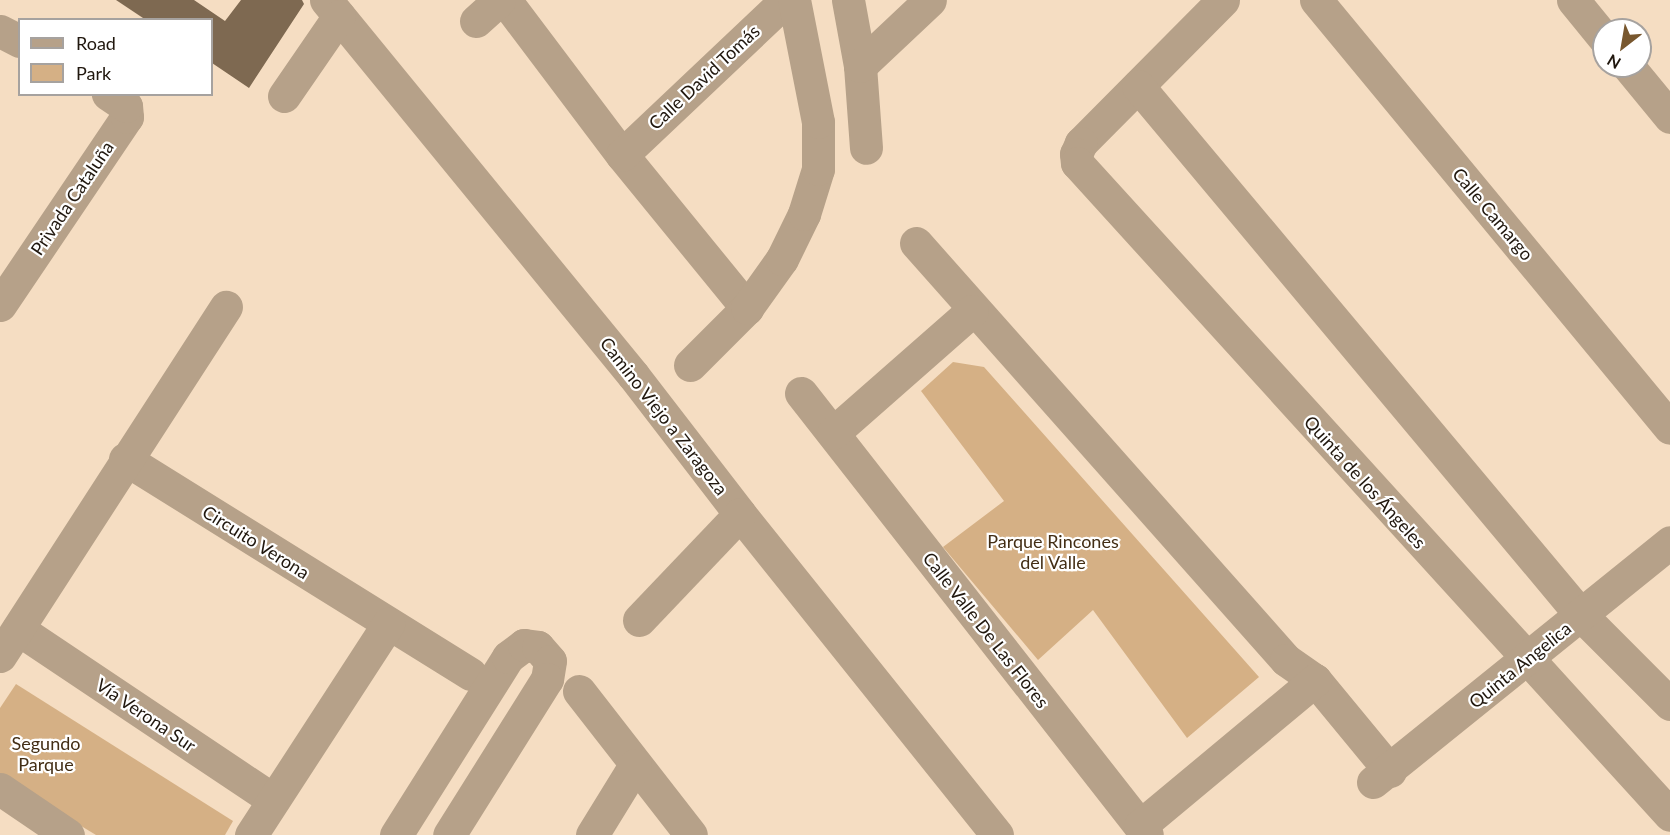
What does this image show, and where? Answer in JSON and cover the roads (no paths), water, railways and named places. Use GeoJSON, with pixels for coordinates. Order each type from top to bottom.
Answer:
{"type":"FeatureCollection","features":[{"type":"Feature","properties":{"kind":"street"},"geometry":{"type":"LineString","coordinates":[[505,0],[622,155],[747,308]]}},
{"type":"Feature","properties":{"kind":"street","name":"Calle David Tomás"},"geometry":{"type":"LineString","coordinates":[[622,155],[786,0]]}},
{"type":"Feature","properties":{"kind":"street"},"geometry":{"type":"LineString","coordinates":[[690,365],[747,308],[782,259],[804,214],[818,169],[818,122],[794,0]]}},
{"type":"Feature","properties":{"kind":"street"},"geometry":{"type":"LineString","coordinates":[[848,0],[860,66],[866,148]]}},
{"type":"Feature","properties":{"kind":"street"},"geometry":{"type":"LineString","coordinates":[[860,66],[930,0]]}},
{"type":"Feature","properties":{"kind":"street"},"geometry":{"type":"LineString","coordinates":[[1223,0],[1138,86],[1581,615],[1670,704]]}},
{"type":"Feature","properties":{"kind":"street","name":"Calle Camargo"},"geometry":{"type":"LineString","coordinates":[[1316,0],[1670,428]]}},
{"type":"Feature","properties":{"kind":"street"},"geometry":{"type":"LineString","coordinates":[[1573,0],[1592,23]]}},
{"type":"Feature","properties":{"kind":"street"},"geometry":{"type":"LineString","coordinates":[[284,96],[332,8]]}},
{"type":"Feature","properties":{"kind":"street","name":"Camino Viejo a Zaragoza"},"geometry":{"type":"LineString","coordinates":[[332,8],[633,375],[740,514],[998,835]]}},
{"type":"Feature","properties":{"kind":"street"},"geometry":{"type":"LineString","coordinates":[[0,31],[18,40]]}},
{"type":"Feature","properties":{"kind":"street"},"geometry":{"type":"LineString","coordinates":[[1638,78],[1670,117]]}},
{"type":"Feature","properties":{"kind":"street","name":"Quinta de los Ángeles"},"geometry":{"type":"LineString","coordinates":[[1138,86],[1081,142],[1076,154],[1077,164],[1525,660],[1670,815]]}},
{"type":"Feature","properties":{"kind":"street","name":"Privada Cataluña"},"geometry":{"type":"LineString","coordinates":[[0,305],[127,117],[126,106],[111,96]]}},
{"type":"Feature","properties":{"kind":"street"},"geometry":{"type":"LineString","coordinates":[[916,243],[972,310],[1287,660],[1306,686]]}},
{"type":"Feature","properties":{"kind":"street"},"geometry":{"type":"LineString","coordinates":[[0,656],[124,459],[226,307]]}},
{"type":"Feature","properties":{"kind":"street"},"geometry":{"type":"LineString","coordinates":[[833,433],[972,310]]}},
{"type":"Feature","properties":{"kind":"street","name":"Calle Valle De Las Flores"},"geometry":{"type":"LineString","coordinates":[[801,393],[1143,831],[1306,686]]}},
{"type":"Feature","properties":{"kind":"street","name":"Circuito Verona"},"geometry":{"type":"LineString","coordinates":[[124,459],[470,674]]}},
{"type":"Feature","properties":{"kind":"street"},"geometry":{"type":"LineString","coordinates":[[639,620],[740,514]]}},
{"type":"Feature","properties":{"kind":"street","name":"Quinta Angelica"},"geometry":{"type":"LineString","coordinates":[[1306,686],[1379,775],[1670,542]]}},
{"type":"Feature","properties":{"kind":"street"},"geometry":{"type":"LineString","coordinates":[[251,835],[388,624]]}},
{"type":"Feature","properties":{"kind":"street","name":"Vía Verona Sur"},"geometry":{"type":"LineString","coordinates":[[18,629],[273,800]]}},
{"type":"Feature","properties":{"kind":"street"},"geometry":{"type":"LineString","coordinates":[[396,835],[508,657],[524,645],[538,647],[550,661],[547,679],[449,835]]}},
{"type":"Feature","properties":{"kind":"street"},"geometry":{"type":"LineString","coordinates":[[579,691],[691,835]]}},
{"type":"Feature","properties":{"kind":"street"},"geometry":{"type":"LineString","coordinates":[[592,835],[635,765]]}},
{"type":"Feature","properties":{"kind":"street"},"geometry":{"type":"LineString","coordinates":[[0,789],[68,835]]}},
{"type":"Feature","properties":{"kind":"park label","name":"Parque Rincones del Valle"},"geometry":{"type":"Point","coordinates":[1053,552]}},
{"type":"Feature","properties":{"kind":"park label","name":"Segundo Parque"},"geometry":{"type":"Point","coordinates":[46,754]}}]}
